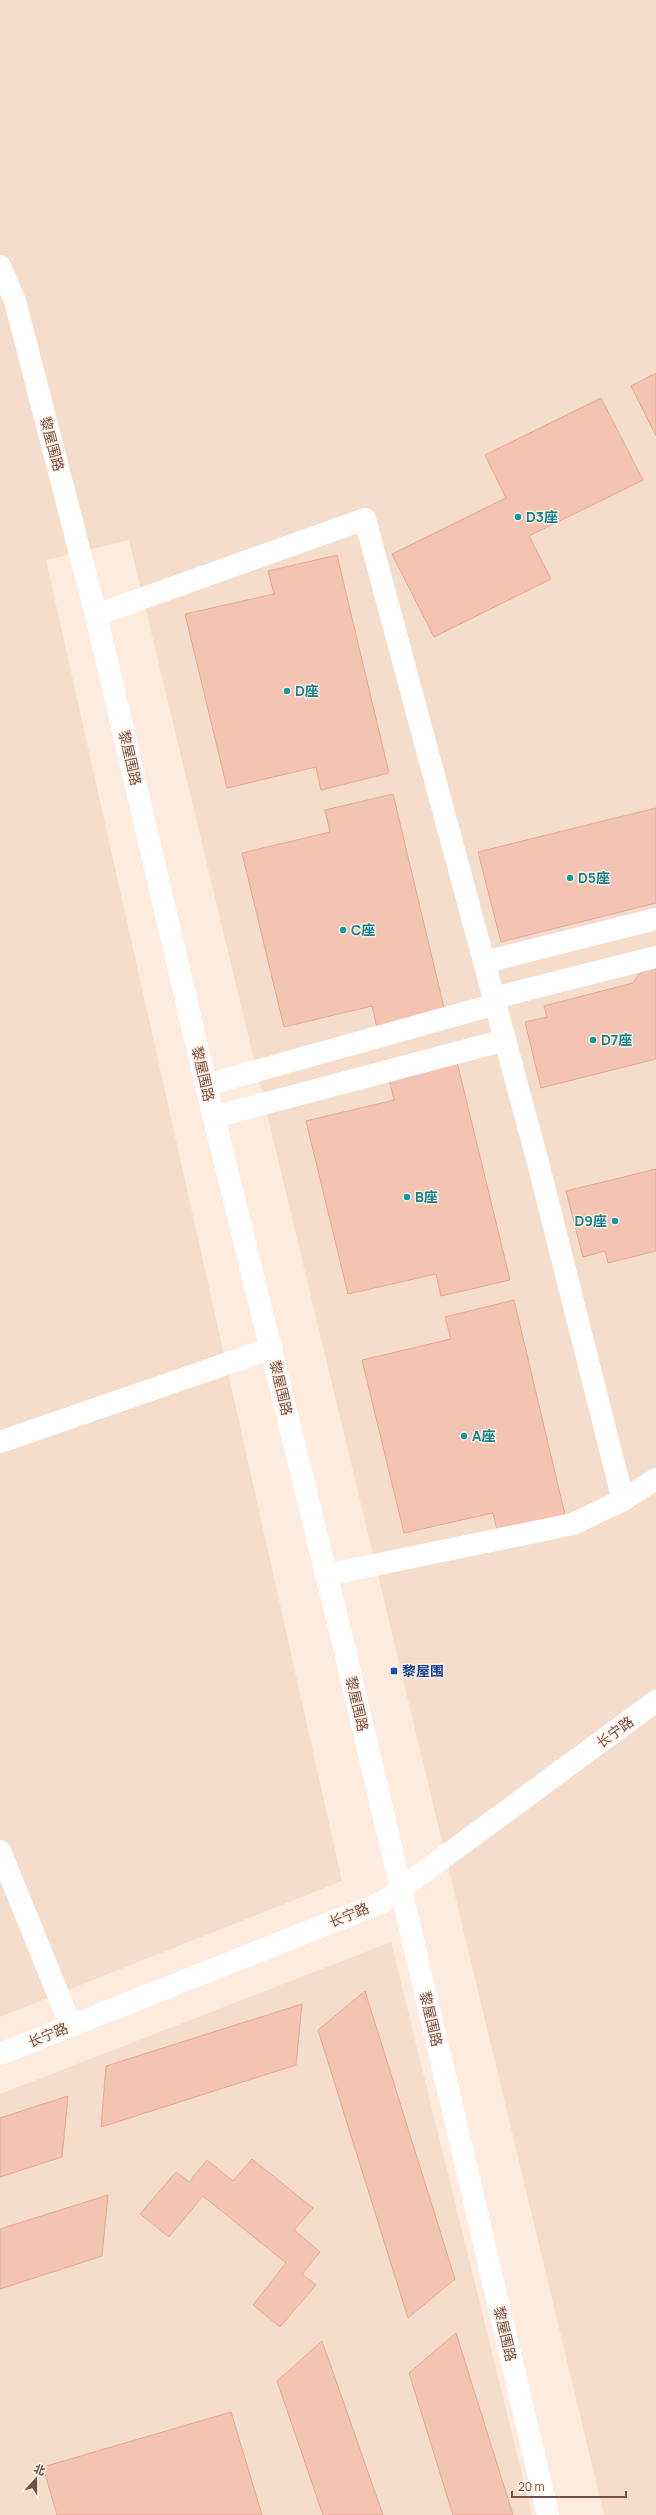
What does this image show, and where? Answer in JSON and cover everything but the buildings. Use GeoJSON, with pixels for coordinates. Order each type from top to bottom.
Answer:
{"type":"FeatureCollection","features":[{"type":"Feature","properties":{"kind":"street","name":"黎屋围路"},"geometry":{"type":"LineString","coordinates":[[0,266],[15,301],[96,614],[206,1085],[272,1348],[548,2515]]}},
{"type":"Feature","properties":{"kind":"street"},"geometry":{"type":"LineString","coordinates":[[96,614],[365,519],[537,1159],[623,1500]]}},
{"type":"Feature","properties":{"kind":"street"},"geometry":{"type":"LineString","coordinates":[[484,962],[656,919]]}},
{"type":"Feature","properties":{"kind":"street"},"geometry":{"type":"LineString","coordinates":[[206,1085],[495,1001],[656,957]]}},
{"type":"Feature","properties":{"kind":"street"},"geometry":{"type":"LineString","coordinates":[[214,1116],[505,1040]]}},
{"type":"Feature","properties":{"kind":"street"},"geometry":{"type":"LineString","coordinates":[[0,1442],[272,1348]]}},
{"type":"Feature","properties":{"kind":"street"},"geometry":{"type":"LineString","coordinates":[[326,1575],[572,1524],[623,1500],[656,1479]]}},
{"type":"Feature","properties":{"kind":"street","name":"长宁路"},"geometry":{"type":"LineString","coordinates":[[0,2054],[383,1902],[656,1701]]}},
{"type":"Feature","properties":{"kind":"street"},"geometry":{"type":"LineString","coordinates":[[0,1851],[71,2026]]}},
{"type":"Feature","properties":{"kind":"shaded area"},"geometry":{"type":"Polygon","coordinates":[[[0,0],[656,0],[656,2515],[604,2515],[129,540],[46,560],[342,1881],[0,2017],[0,0]]]}},
{"type":"Feature","properties":{"kind":"shaded area"},"geometry":{"type":"Polygon","coordinates":[[[391,1942],[532,2515],[0,2515],[0,2094],[391,1942]]]}},
{"type":"Feature","properties":{"kind":"place","name":"D3座"},"geometry":{"type":"Point","coordinates":[518,517]}},
{"type":"Feature","properties":{"kind":"place","name":"D座"},"geometry":{"type":"Point","coordinates":[287,691]}},
{"type":"Feature","properties":{"kind":"place","name":"D5座"},"geometry":{"type":"Point","coordinates":[570,878]}},
{"type":"Feature","properties":{"kind":"place","name":"C座"},"geometry":{"type":"Point","coordinates":[343,930]}},
{"type":"Feature","properties":{"kind":"place","name":"D7座"},"geometry":{"type":"Point","coordinates":[593,1040]}},
{"type":"Feature","properties":{"kind":"place","name":"B座"},"geometry":{"type":"Point","coordinates":[407,1197]}},
{"type":"Feature","properties":{"kind":"place","name":"D9座"},"geometry":{"type":"Point","coordinates":[615,1221]}},
{"type":"Feature","properties":{"kind":"place","name":"A座"},"geometry":{"type":"Point","coordinates":[464,1436]}},
{"type":"Feature","properties":{"kind":"place","name":"黎屋围"},"geometry":{"type":"Point","coordinates":[394,1671]}}]}
